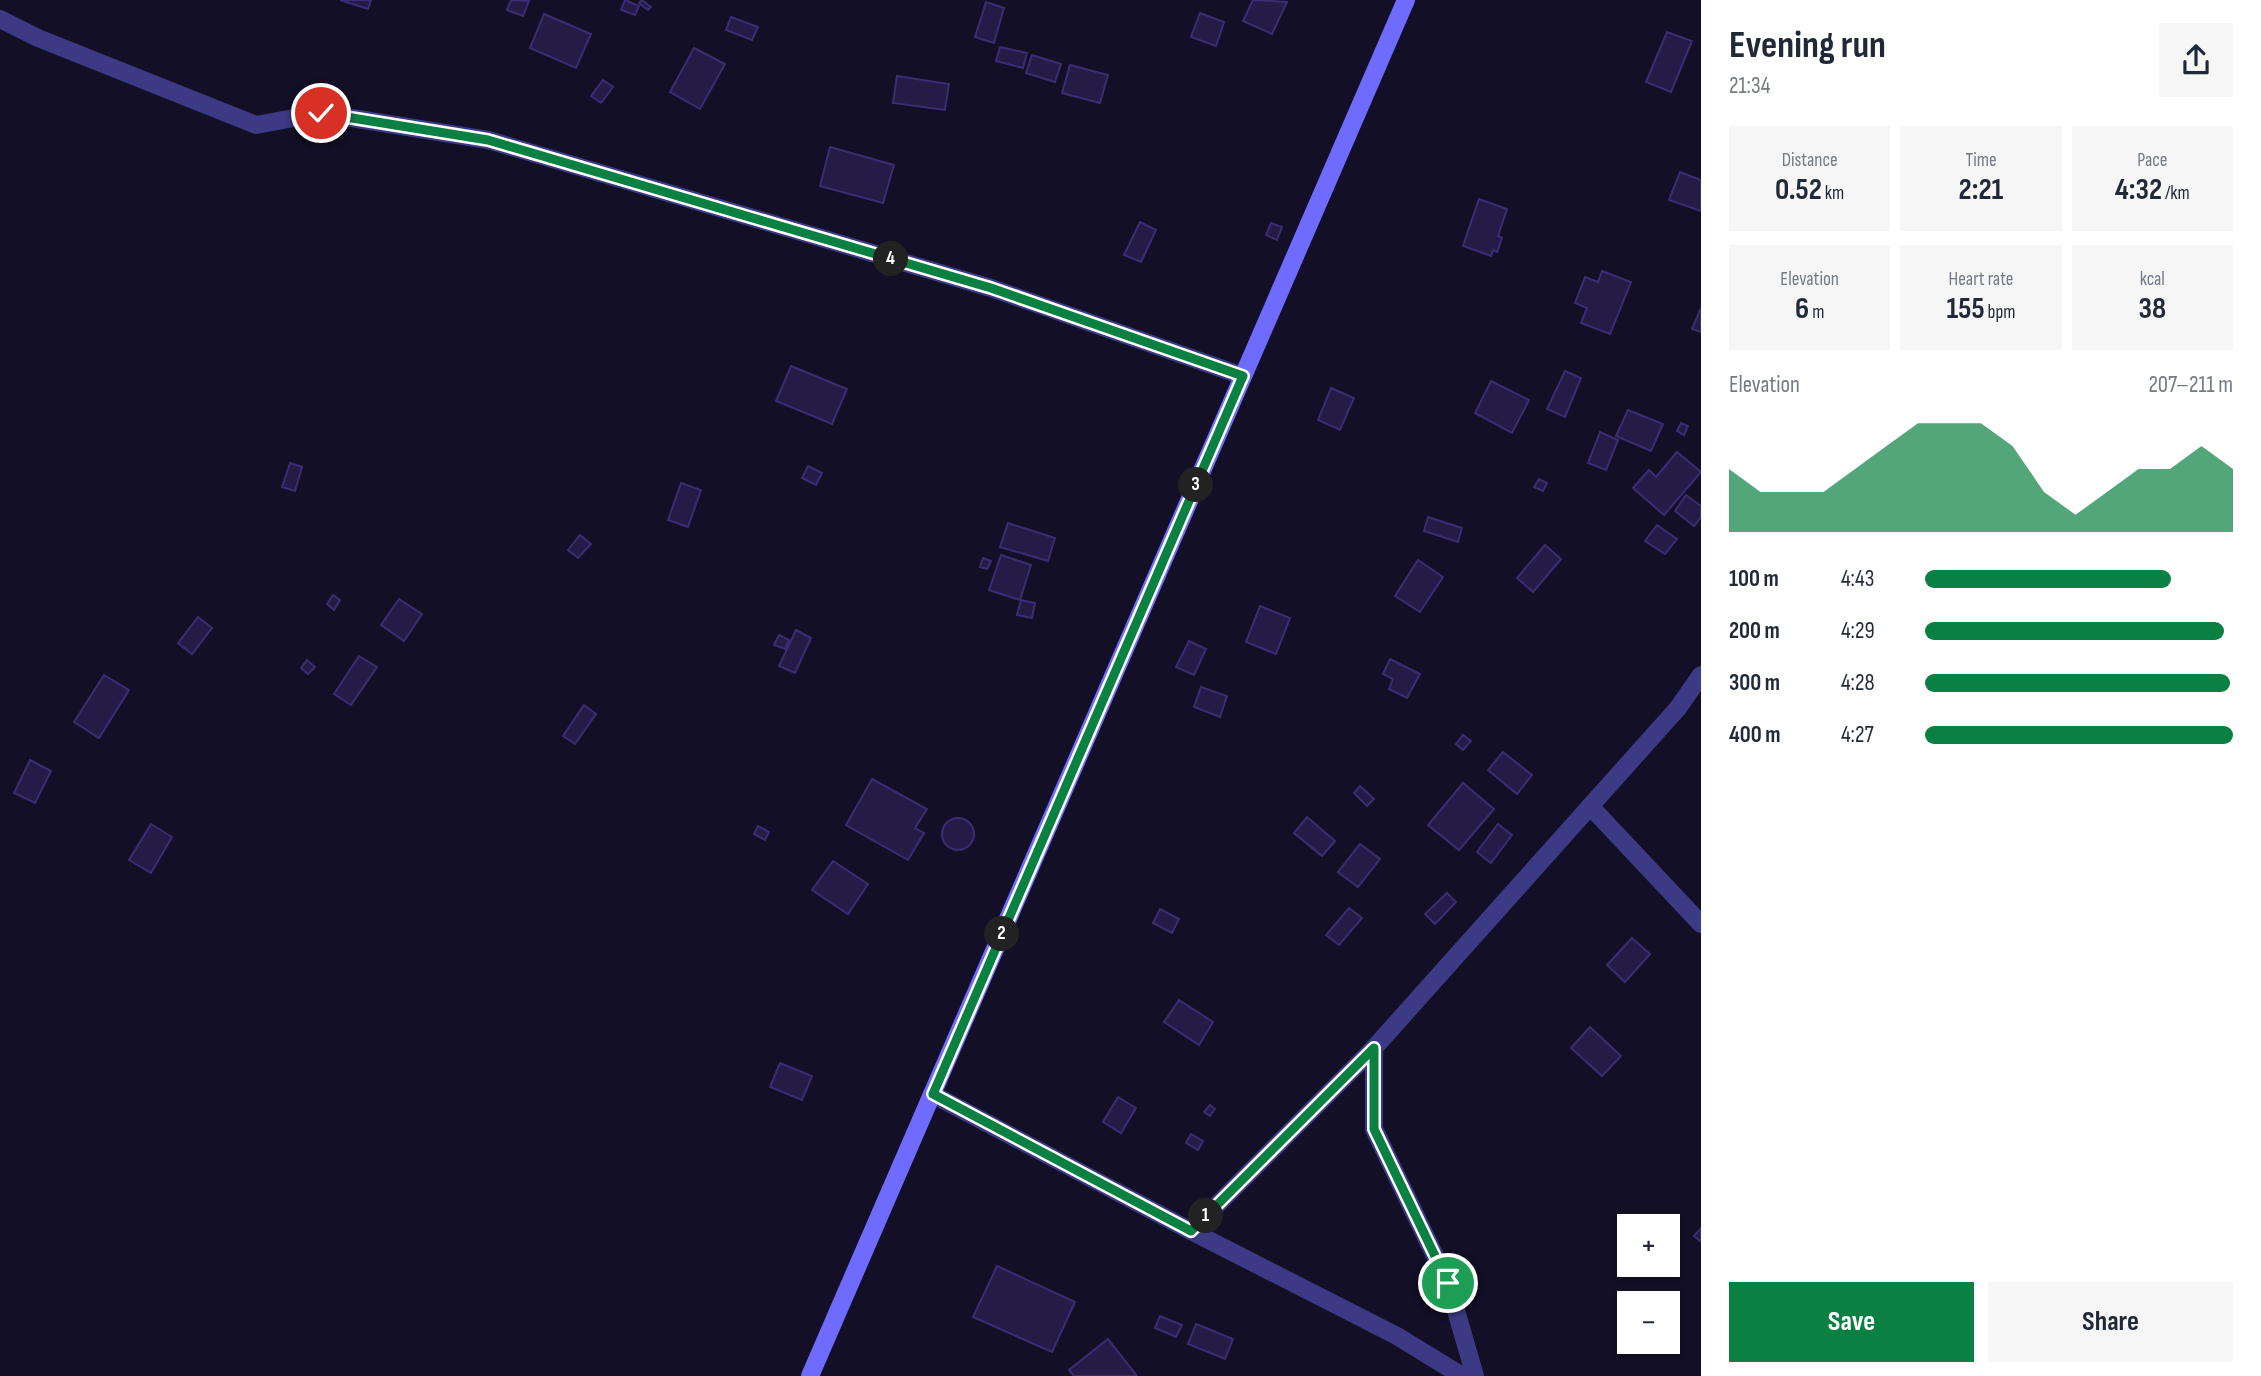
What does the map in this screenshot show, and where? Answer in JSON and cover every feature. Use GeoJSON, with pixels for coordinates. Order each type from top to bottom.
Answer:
{"type":"FeatureCollection","features":[{"type":"Feature","properties":{"kind":"main road"},"geometry":{"type":"LineString","coordinates":[[810,1376],[1406,0]]}},
{"type":"Feature","properties":{"kind":"street"},"geometry":{"type":"LineString","coordinates":[[0,19],[37,38],[256,125],[321,113],[488,140],[991,288],[1243,376]]}},
{"type":"Feature","properties":{"kind":"street"},"geometry":{"type":"LineString","coordinates":[[1191,1231],[1374,1048],[1678,708],[1701,675]]}},
{"type":"Feature","properties":{"kind":"street"},"geometry":{"type":"LineString","coordinates":[[1590,806],[1701,924]]}},
{"type":"Feature","properties":{"kind":"street"},"geometry":{"type":"LineString","coordinates":[[1374,1048],[1374,1129],[1448,1283],[1475,1376]]}},
{"type":"Feature","properties":{"kind":"street"},"geometry":{"type":"LineString","coordinates":[[933,1094],[1191,1231],[1397,1336],[1462,1376]]}},
{"type":"Feature","properties":{"kind":"building"},"geometry":{"type":"Polygon","coordinates":[[[340,0],[371,0],[368,9],[340,0]]]}},
{"type":"Feature","properties":{"kind":"building"},"geometry":{"type":"Polygon","coordinates":[[[511,0],[529,1],[523,16],[507,10],[511,0]]]}},
{"type":"Feature","properties":{"kind":"building"},"geometry":{"type":"Polygon","coordinates":[[[625,0],[639,6],[635,15],[621,10],[625,0]]]}},
{"type":"Feature","properties":{"kind":"building"},"geometry":{"type":"Polygon","coordinates":[[[642,0],[651,7],[648,10],[639,3],[642,0]]]}},
{"type":"Feature","properties":{"kind":"building"},"geometry":{"type":"Polygon","coordinates":[[[1253,0],[1287,2],[1272,34],[1243,21],[1253,0]]]}},
{"type":"Feature","properties":{"kind":"building"},"geometry":{"type":"Polygon","coordinates":[[[986,2],[1004,8],[994,43],[975,37],[986,2]]]}},
{"type":"Feature","properties":{"kind":"building"},"geometry":{"type":"Polygon","coordinates":[[[1200,13],[1224,22],[1216,46],[1191,37],[1200,13]]]}},
{"type":"Feature","properties":{"kind":"building"},"geometry":{"type":"Polygon","coordinates":[[[544,14],[591,34],[576,68],[530,48],[544,14]]]}},
{"type":"Feature","properties":{"kind":"building"},"geometry":{"type":"Polygon","coordinates":[[[731,17],[758,27],[752,40],[726,30],[731,17]]]}},
{"type":"Feature","properties":{"kind":"building"},"geometry":{"type":"Polygon","coordinates":[[[1667,32],[1692,41],[1671,92],[1646,82],[1667,32]]]}},
{"type":"Feature","properties":{"kind":"building"},"geometry":{"type":"Polygon","coordinates":[[[1000,47],[1027,53],[1023,68],[996,61],[1000,47]]]}},
{"type":"Feature","properties":{"kind":"building"},"geometry":{"type":"Polygon","coordinates":[[[694,48],[725,64],[700,109],[670,92],[694,48]]]}},
{"type":"Feature","properties":{"kind":"building"},"geometry":{"type":"Polygon","coordinates":[[[1032,55],[1061,64],[1055,82],[1026,73],[1032,55]]]}},
{"type":"Feature","properties":{"kind":"building"},"geometry":{"type":"Polygon","coordinates":[[[1070,65],[1108,75],[1100,103],[1062,93],[1070,65]]]}},
{"type":"Feature","properties":{"kind":"building"},"geometry":{"type":"Polygon","coordinates":[[[897,76],[949,84],[945,110],[893,103],[897,76]]]}},
{"type":"Feature","properties":{"kind":"building"},"geometry":{"type":"Polygon","coordinates":[[[603,80],[613,87],[601,103],[591,96],[603,80]]]}},
{"type":"Feature","properties":{"kind":"building"},"geometry":{"type":"Polygon","coordinates":[[[830,147],[894,165],[883,203],[820,186],[830,147]]]}},
{"type":"Feature","properties":{"kind":"building"},"geometry":{"type":"Polygon","coordinates":[[[1680,172],[1701,180],[1701,211],[1669,200],[1680,172]]]}},
{"type":"Feature","properties":{"kind":"building"},"geometry":{"type":"Polygon","coordinates":[[[1479,199],[1507,209],[1498,236],[1502,238],[1497,252],[1493,250],[1491,256],[1463,246],[1479,199]]]}},
{"type":"Feature","properties":{"kind":"building"},"geometry":{"type":"Polygon","coordinates":[[[1140,222],[1156,230],[1141,262],[1124,255],[1140,222]]]}},
{"type":"Feature","properties":{"kind":"building"},"geometry":{"type":"Polygon","coordinates":[[[1271,223],[1282,227],[1277,240],[1266,235],[1271,223]]]}},
{"type":"Feature","properties":{"kind":"building"},"geometry":{"type":"Polygon","coordinates":[[[1602,271],[1631,282],[1610,334],[1581,323],[1587,308],[1575,303],[1585,277],[1598,282],[1602,271]]]}},
{"type":"Feature","properties":{"kind":"building"},"geometry":{"type":"Polygon","coordinates":[[[1701,308],[1701,332],[1692,329],[1701,308]]]}},
{"type":"Feature","properties":{"kind":"building"},"geometry":{"type":"Polygon","coordinates":[[[791,366],[847,389],[832,424],[776,401],[791,366]]]}},
{"type":"Feature","properties":{"kind":"building"},"geometry":{"type":"Polygon","coordinates":[[[1565,371],[1581,378],[1565,417],[1547,409],[1565,371]]]}},
{"type":"Feature","properties":{"kind":"building"},"geometry":{"type":"Polygon","coordinates":[[[1491,381],[1529,400],[1512,433],[1475,413],[1491,381]]]}},
{"type":"Feature","properties":{"kind":"building"},"geometry":{"type":"Polygon","coordinates":[[[1331,388],[1354,398],[1340,430],[1318,420],[1331,388]]]}},
{"type":"Feature","properties":{"kind":"building"},"geometry":{"type":"Polygon","coordinates":[[[1628,410],[1663,424],[1651,451],[1616,436],[1628,410]]]}},
{"type":"Feature","properties":{"kind":"building"},"geometry":{"type":"Polygon","coordinates":[[[1681,423],[1688,426],[1684,435],[1677,431],[1681,423]]]}},
{"type":"Feature","properties":{"kind":"building"},"geometry":{"type":"Polygon","coordinates":[[[1600,432],[1618,440],[1606,470],[1588,463],[1600,432]]]}},
{"type":"Feature","properties":{"kind":"building"},"geometry":{"type":"Polygon","coordinates":[[[1677,452],[1701,472],[1664,515],[1633,488],[1649,470],[1656,477],[1677,452]]]}},
{"type":"Feature","properties":{"kind":"building"},"geometry":{"type":"Polygon","coordinates":[[[290,463],[302,467],[295,491],[282,487],[290,463]]]}},
{"type":"Feature","properties":{"kind":"building"},"geometry":{"type":"Polygon","coordinates":[[[808,466],[822,473],[816,485],[802,478],[808,466]]]}},
{"type":"Feature","properties":{"kind":"building"},"geometry":{"type":"Polygon","coordinates":[[[1539,479],[1547,483],[1543,491],[1534,487],[1539,479]]]}},
{"type":"Feature","properties":{"kind":"building"},"geometry":{"type":"Polygon","coordinates":[[[681,483],[701,490],[688,527],[668,520],[681,483]]]}},
{"type":"Feature","properties":{"kind":"building"},"geometry":{"type":"Polygon","coordinates":[[[1686,495],[1701,506],[1701,517],[1694,526],[1675,511],[1686,495]]]}},
{"type":"Feature","properties":{"kind":"building"},"geometry":{"type":"Polygon","coordinates":[[[1428,517],[1462,528],[1458,542],[1424,531],[1428,517]]]}},
{"type":"Feature","properties":{"kind":"building"},"geometry":{"type":"Polygon","coordinates":[[[1008,523],[1055,538],[1048,561],[1000,547],[1008,523]]]}},
{"type":"Feature","properties":{"kind":"building"},"geometry":{"type":"Polygon","coordinates":[[[1657,525],[1677,539],[1665,554],[1645,541],[1657,525]]]}},
{"type":"Feature","properties":{"kind":"building"},"geometry":{"type":"Polygon","coordinates":[[[580,535],[591,544],[578,558],[568,550],[580,535]]]}},
{"type":"Feature","properties":{"kind":"building"},"geometry":{"type":"Polygon","coordinates":[[[1545,545],[1561,559],[1533,592],[1517,578],[1545,545]]]}},
{"type":"Feature","properties":{"kind":"building"},"geometry":{"type":"Polygon","coordinates":[[[1001,555],[1031,565],[1020,600],[989,590],[1001,555]]]}},
{"type":"Feature","properties":{"kind":"building"},"geometry":{"type":"Polygon","coordinates":[[[983,558],[991,561],[987,569],[980,567],[983,558]]]}},
{"type":"Feature","properties":{"kind":"building"},"geometry":{"type":"Polygon","coordinates":[[[1418,560],[1443,577],[1420,612],[1395,596],[1418,560]]]}},
{"type":"Feature","properties":{"kind":"building"},"geometry":{"type":"Polygon","coordinates":[[[333,595],[340,600],[334,610],[327,604],[333,595]]]}},
{"type":"Feature","properties":{"kind":"building"},"geometry":{"type":"Polygon","coordinates":[[[399,599],[422,614],[404,641],[381,625],[399,599]]]}},
{"type":"Feature","properties":{"kind":"building"},"geometry":{"type":"Polygon","coordinates":[[[1021,600],[1035,603],[1032,618],[1017,615],[1021,600]]]}},
{"type":"Feature","properties":{"kind":"building"},"geometry":{"type":"Polygon","coordinates":[[[1260,606],[1290,618],[1276,654],[1246,642],[1260,606]]]}},
{"type":"Feature","properties":{"kind":"building"},"geometry":{"type":"Polygon","coordinates":[[[198,617],[212,628],[192,654],[178,643],[198,617]]]}},
{"type":"Feature","properties":{"kind":"building"},"geometry":{"type":"Polygon","coordinates":[[[796,630],[811,638],[795,673],[779,666],[796,630]]]}},
{"type":"Feature","properties":{"kind":"building"},"geometry":{"type":"Polygon","coordinates":[[[779,635],[789,640],[785,649],[774,645],[779,635]]]}},
{"type":"Feature","properties":{"kind":"building"},"geometry":{"type":"Polygon","coordinates":[[[1189,641],[1206,649],[1194,675],[1176,667],[1189,641]]]}},
{"type":"Feature","properties":{"kind":"building"},"geometry":{"type":"Polygon","coordinates":[[[359,656],[377,667],[351,705],[334,694],[359,656]]]}},
{"type":"Feature","properties":{"kind":"building"},"geometry":{"type":"Polygon","coordinates":[[[1390,659],[1420,674],[1407,698],[1389,689],[1393,679],[1383,674],[1390,659]]]}},
{"type":"Feature","properties":{"kind":"building"},"geometry":{"type":"Polygon","coordinates":[[[307,660],[315,667],[308,674],[301,668],[307,660]]]}},
{"type":"Feature","properties":{"kind":"building"},"geometry":{"type":"Polygon","coordinates":[[[104,675],[129,690],[99,738],[74,722],[104,675]]]}},
{"type":"Feature","properties":{"kind":"building"},"geometry":{"type":"Polygon","coordinates":[[[1201,687],[1227,696],[1220,717],[1194,707],[1201,687]]]}},
{"type":"Feature","properties":{"kind":"building"},"geometry":{"type":"Polygon","coordinates":[[[584,705],[596,714],[575,744],[563,736],[584,705]]]}},
{"type":"Feature","properties":{"kind":"building"},"geometry":{"type":"Polygon","coordinates":[[[1463,735],[1471,741],[1463,750],[1456,744],[1463,735]]]}},
{"type":"Feature","properties":{"kind":"building"},"geometry":{"type":"Polygon","coordinates":[[[1503,752],[1532,775],[1517,794],[1488,770],[1503,752]]]}},
{"type":"Feature","properties":{"kind":"building"},"geometry":{"type":"Polygon","coordinates":[[[30,760],[51,771],[35,803],[14,793],[30,760]]]}},
{"type":"Feature","properties":{"kind":"building"},"geometry":{"type":"Polygon","coordinates":[[[872,779],[927,809],[915,828],[924,833],[908,860],[846,825],[872,779]]]}},
{"type":"Feature","properties":{"kind":"building"},"geometry":{"type":"Polygon","coordinates":[[[1463,783],[1494,809],[1459,850],[1428,825],[1463,783]]]}},
{"type":"Feature","properties":{"kind":"building"},"geometry":{"type":"Polygon","coordinates":[[[1360,786],[1374,799],[1367,806],[1354,793],[1360,786]]]}},
{"type":"Feature","properties":{"kind":"building"},"geometry":{"type":"Polygon","coordinates":[[[1307,817],[1335,841],[1322,856],[1294,833],[1307,817]]]}},
{"type":"Feature","properties":{"kind":"building"},"geometry":{"type":"Polygon","coordinates":[[[958,818],[969,823],[974,834],[969,845],[958,850],[947,845],[942,834],[947,823],[958,818]]]}},
{"type":"Feature","properties":{"kind":"building"},"geometry":{"type":"Polygon","coordinates":[[[151,824],[172,837],[151,873],[129,860],[151,824]]]}},
{"type":"Feature","properties":{"kind":"building"},"geometry":{"type":"Polygon","coordinates":[[[1498,824],[1512,835],[1491,863],[1477,852],[1498,824]]]}},
{"type":"Feature","properties":{"kind":"building"},"geometry":{"type":"Polygon","coordinates":[[[758,826],[769,832],[765,840],[754,834],[758,826]]]}},
{"type":"Feature","properties":{"kind":"building"},"geometry":{"type":"Polygon","coordinates":[[[1360,844],[1380,859],[1358,887],[1338,872],[1360,844]]]}},
{"type":"Feature","properties":{"kind":"building"},"geometry":{"type":"Polygon","coordinates":[[[833,861],[868,884],[848,914],[812,890],[833,861]]]}},
{"type":"Feature","properties":{"kind":"building"},"geometry":{"type":"Polygon","coordinates":[[[1447,893],[1456,902],[1435,924],[1425,914],[1447,893]]]}},
{"type":"Feature","properties":{"kind":"building"},"geometry":{"type":"Polygon","coordinates":[[[1349,908],[1362,918],[1339,945],[1326,935],[1349,908]]]}},
{"type":"Feature","properties":{"kind":"building"},"geometry":{"type":"Polygon","coordinates":[[[1160,909],[1179,919],[1172,933],[1153,923],[1160,909]]]}},
{"type":"Feature","properties":{"kind":"building"},"geometry":{"type":"Polygon","coordinates":[[[1632,938],[1650,954],[1625,982],[1607,965],[1632,938]]]}},
{"type":"Feature","properties":{"kind":"building"},"geometry":{"type":"Polygon","coordinates":[[[1179,1000],[1213,1022],[1199,1045],[1164,1022],[1179,1000]]]}},
{"type":"Feature","properties":{"kind":"building"},"geometry":{"type":"Polygon","coordinates":[[[1590,1027],[1621,1056],[1602,1076],[1571,1048],[1590,1027]]]}},
{"type":"Feature","properties":{"kind":"building"},"geometry":{"type":"Polygon","coordinates":[[[780,1063],[812,1076],[802,1100],[770,1087],[780,1063]]]}},
{"type":"Feature","properties":{"kind":"building"},"geometry":{"type":"Polygon","coordinates":[[[1118,1097],[1136,1108],[1121,1133],[1103,1122],[1118,1097]]]}},
{"type":"Feature","properties":{"kind":"building"},"geometry":{"type":"Polygon","coordinates":[[[1210,1105],[1215,1109],[1210,1116],[1204,1112],[1210,1105]]]}},
{"type":"Feature","properties":{"kind":"building"},"geometry":{"type":"Polygon","coordinates":[[[1191,1134],[1203,1141],[1198,1150],[1186,1143],[1191,1134]]]}},
{"type":"Feature","properties":{"kind":"building"},"geometry":{"type":"Polygon","coordinates":[[[1701,1228],[1701,1242],[1694,1236],[1701,1228]]]}},
{"type":"Feature","properties":{"kind":"building"},"geometry":{"type":"Polygon","coordinates":[[[997,1266],[1075,1302],[1052,1352],[973,1317],[997,1266]]]}},
{"type":"Feature","properties":{"kind":"building"},"geometry":{"type":"Polygon","coordinates":[[[1160,1316],[1182,1325],[1176,1337],[1155,1328],[1160,1316]]]}},
{"type":"Feature","properties":{"kind":"building"},"geometry":{"type":"Polygon","coordinates":[[[1196,1324],[1233,1339],[1225,1359],[1188,1344],[1196,1324]]]}},
{"type":"Feature","properties":{"kind":"building"},"geometry":{"type":"Polygon","coordinates":[[[1108,1339],[1137,1376],[1074,1376],[1069,1370],[1108,1339]]]}},
{"type":"Feature","properties":{"kind":"route"},"geometry":{"type":"LineString","coordinates":[[321,113],[488,140],[991,288],[1243,376],[933,1094],[1191,1231],[1374,1048],[1374,1129],[1448,1283]]}}]}
